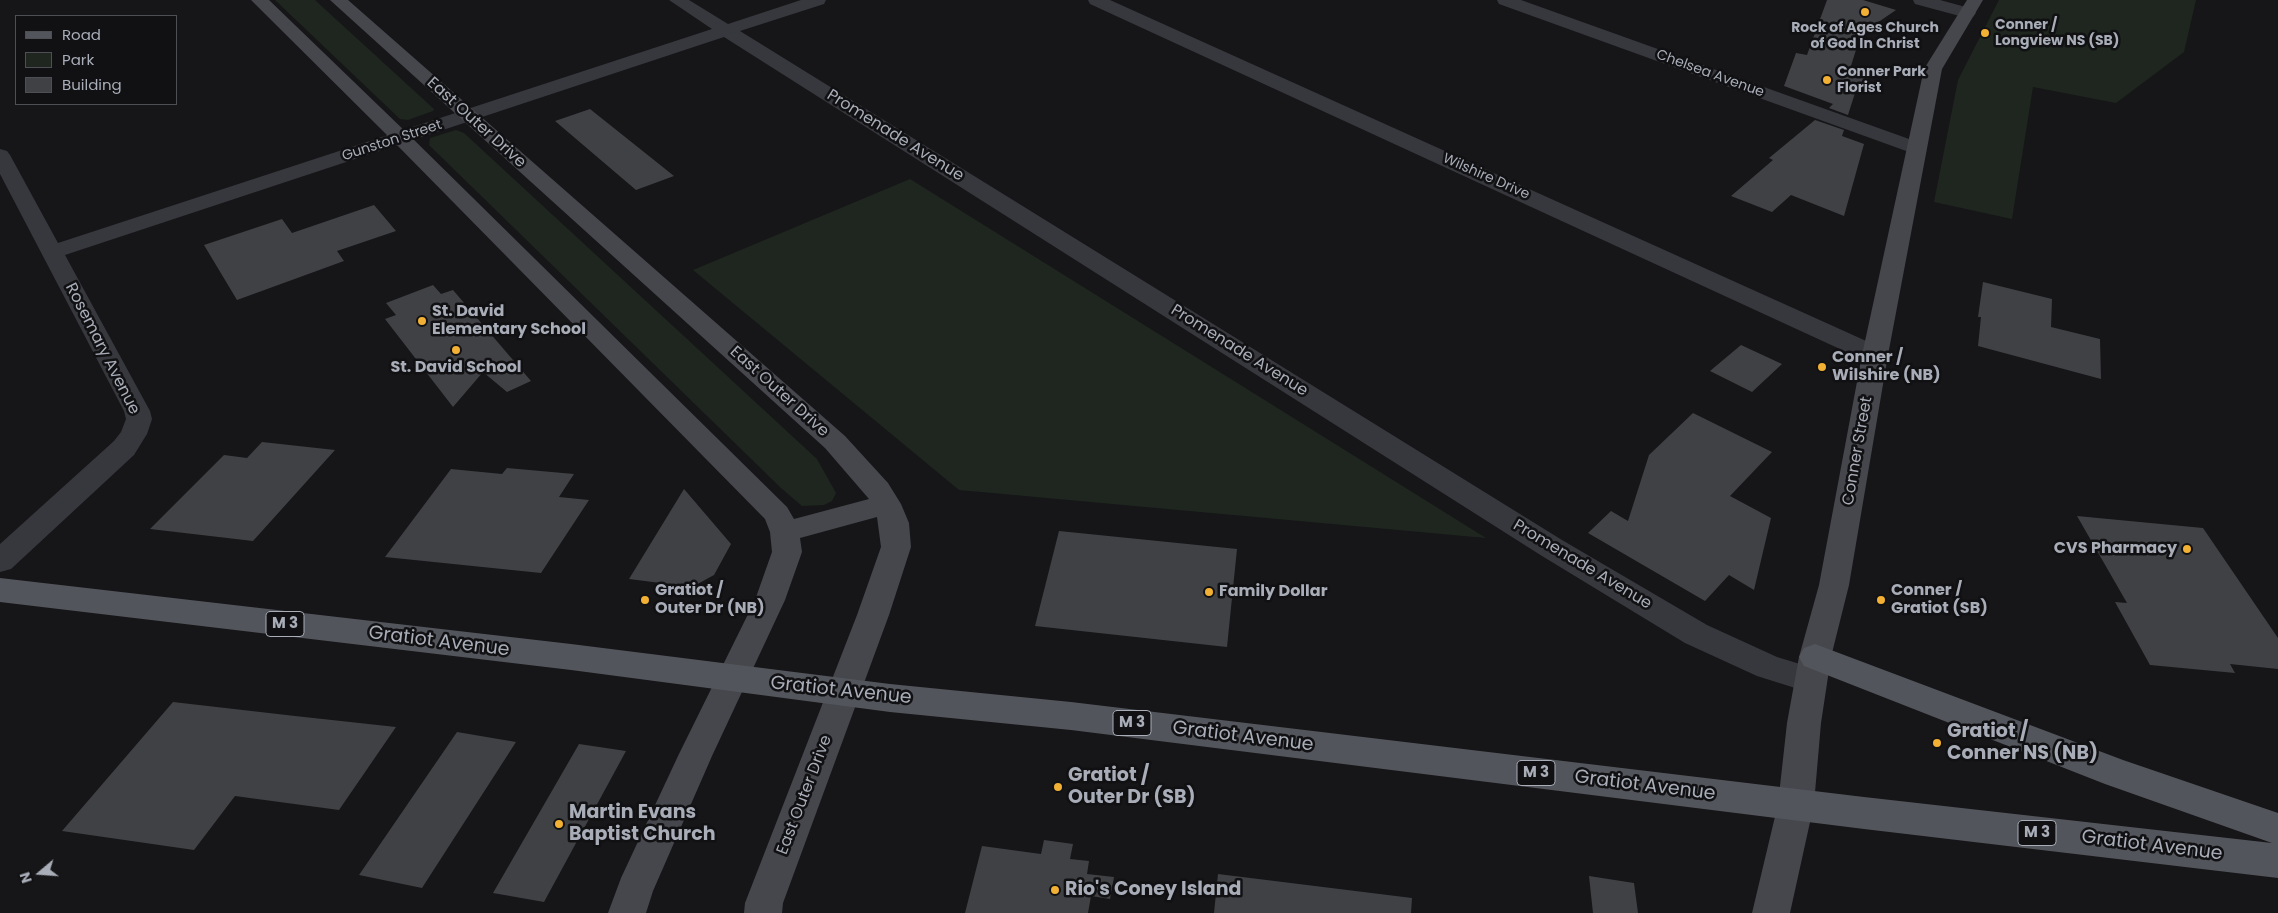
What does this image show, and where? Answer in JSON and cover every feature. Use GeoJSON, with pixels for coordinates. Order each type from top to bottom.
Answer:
{"type":"FeatureCollection","features":[{"type":"Feature","properties":{"kind":"main road","name":"Gratiot Avenue"},"geometry":{"type":"LineString","coordinates":[[0,590],[844,692],[1071,716],[2278,862]]}},
{"type":"Feature","properties":{"kind":"main road"},"geometry":{"type":"LineString","coordinates":[[1813,669],[2278,829]]}},
{"type":"Feature","properties":{"kind":"street"},"geometry":{"type":"LineString","coordinates":[[259,0],[401,138],[777,514],[785,532],[787,552],[770,600],[734,679],[695,756],[634,891],[627,913]]}},
{"type":"Feature","properties":{"kind":"street","name":"East Outer Drive"},"geometry":{"type":"LineString","coordinates":[[338,0],[835,442],[878,490],[887,504],[894,523],[896,547],[844,692],[764,903],[763,913]]}},
{"type":"Feature","properties":{"kind":"street","name":"Promenade Avenue"},"geometry":{"type":"LineString","coordinates":[[677,0],[1527,532],[1696,634],[1768,667],[1813,669]]}},
{"type":"Feature","properties":{"kind":"street","name":"Gunston Street"},"geometry":{"type":"LineString","coordinates":[[52,252],[818,0]]}},
{"type":"Feature","properties":{"kind":"street","name":"Wilshire Drive"},"geometry":{"type":"LineString","coordinates":[[1096,0],[1875,354]]}},
{"type":"Feature","properties":{"kind":"street","name":"Chelsea Avenue"},"geometry":{"type":"LineString","coordinates":[[1505,0],[1916,148]]}},
{"type":"Feature","properties":{"kind":"street"},"geometry":{"type":"LineString","coordinates":[[1921,0],[1971,7]]}},
{"type":"Feature","properties":{"kind":"street","name":"Conner Street"},"geometry":{"type":"LineString","coordinates":[[1770,913],[1796,804],[1804,723],[1813,669],[1834,585],[1875,354],[1932,69],[1971,7]]}},
{"type":"Feature","properties":{"kind":"street","name":"Rosemary Avenue"},"geometry":{"type":"LineString","coordinates":[[0,155],[137,411],[139,419],[134,434],[124,448],[0,561]]}},
{"type":"Feature","properties":{"kind":"street"},"geometry":{"type":"LineString","coordinates":[[785,532],[887,504]]}},
{"type":"Feature","properties":{"kind":"green space"},"geometry":{"type":"Polygon","coordinates":[[[275,0],[315,0],[434,109],[433,111],[408,120],[400,119],[275,0]]]}},
{"type":"Feature","properties":{"kind":"green space"},"geometry":{"type":"Polygon","coordinates":[[[1999,0],[2196,0],[2184,52],[2116,103],[2033,87],[2012,219],[1934,202],[1958,80],[1999,0]]]}},
{"type":"Feature","properties":{"kind":"green space"},"geometry":{"type":"Polygon","coordinates":[[[456,130],[464,133],[817,459],[836,493],[832,501],[824,505],[802,506],[781,488],[429,145],[430,138],[456,130]]]}},
{"type":"Feature","properties":{"kind":"green space"},"geometry":{"type":"Polygon","coordinates":[[[910,179],[1486,538],[959,490],[693,270],[910,179]]]}},
{"type":"Feature","properties":{"kind":"building"},"geometry":{"type":"Polygon","coordinates":[[[1827,0],[1863,0],[1896,10],[1861,34],[1850,69],[1870,73],[1863,94],[1855,93],[1848,115],[1829,108],[1833,104],[1784,86],[1796,53],[1807,55],[1827,0]]]}},
{"type":"Feature","properties":{"kind":"building"},"geometry":{"type":"Polygon","coordinates":[[[590,109],[674,176],[636,190],[555,121],[590,109]]]}},
{"type":"Feature","properties":{"kind":"building"},"geometry":{"type":"Polygon","coordinates":[[[1815,120],[1844,130],[1842,136],[1864,144],[1844,216],[1791,195],[1772,212],[1731,196],[1773,160],[1769,158],[1815,120]]]}},
{"type":"Feature","properties":{"kind":"building"},"geometry":{"type":"Polygon","coordinates":[[[374,205],[396,231],[337,251],[344,261],[237,300],[204,245],[282,219],[292,233],[374,205]]]}},
{"type":"Feature","properties":{"kind":"building"},"geometry":{"type":"Polygon","coordinates":[[[1983,282],[2052,299],[2051,327],[2100,339],[2101,379],[1978,346],[1981,317],[1978,317],[1983,282]]]}},
{"type":"Feature","properties":{"kind":"building","name":"St. David School"},"geometry":{"type":"Polygon","coordinates":[[[433,285],[441,294],[453,290],[531,381],[507,392],[483,372],[453,407],[385,319],[396,315],[386,303],[433,285]]]}},
{"type":"Feature","properties":{"kind":"building"},"geometry":{"type":"Polygon","coordinates":[[[1741,345],[1782,364],[1752,392],[1710,371],[1741,345]]]}},
{"type":"Feature","properties":{"kind":"building"},"geometry":{"type":"Polygon","coordinates":[[[1693,413],[1772,452],[1730,496],[1771,518],[1754,590],[1729,575],[1705,601],[1588,533],[1611,511],[1628,521],[1649,455],[1693,413]]]}},
{"type":"Feature","properties":{"kind":"building"},"geometry":{"type":"Polygon","coordinates":[[[262,442],[335,450],[253,541],[150,529],[224,455],[247,458],[262,442]]]}},
{"type":"Feature","properties":{"kind":"building"},"geometry":{"type":"Polygon","coordinates":[[[507,468],[574,474],[559,497],[589,500],[541,573],[385,557],[451,469],[502,474],[507,468]]]}},
{"type":"Feature","properties":{"kind":"building"},"geometry":{"type":"Polygon","coordinates":[[[684,489],[731,544],[714,575],[692,587],[629,579],[684,489]]]}},
{"type":"Feature","properties":{"kind":"building"},"geometry":{"type":"Polygon","coordinates":[[[2077,516],[2203,528],[2278,638],[2278,669],[2230,664],[2235,673],[2150,665],[2115,602],[2127,603],[2077,516]]]}},
{"type":"Feature","properties":{"kind":"building"},"geometry":{"type":"Polygon","coordinates":[[[1059,531],[1237,549],[1227,647],[1035,626],[1059,531]]]}},
{"type":"Feature","properties":{"kind":"building"},"geometry":{"type":"Polygon","coordinates":[[[173,702],[396,727],[339,810],[235,796],[194,850],[62,831],[173,702]]]}},
{"type":"Feature","properties":{"kind":"building"},"geometry":{"type":"Polygon","coordinates":[[[457,732],[516,742],[422,888],[359,875],[457,732]]]}},
{"type":"Feature","properties":{"kind":"building","name":"Martin Evans Baptist Church"},"geometry":{"type":"Polygon","coordinates":[[[579,744],[626,751],[544,902],[493,893],[579,744]]]}},
{"type":"Feature","properties":{"kind":"building"},"geometry":{"type":"Polygon","coordinates":[[[1044,840],[1073,844],[1070,859],[1089,861],[1087,874],[1114,877],[1110,899],[1091,896],[1088,913],[965,913],[982,846],[1041,854],[1044,840]]]}},
{"type":"Feature","properties":{"kind":"building"},"geometry":{"type":"Polygon","coordinates":[[[1218,874],[1412,898],[1411,913],[1214,913],[1218,874]]]}},
{"type":"Feature","properties":{"kind":"building"},"geometry":{"type":"Polygon","coordinates":[[[1589,876],[1634,883],[1638,913],[1593,913],[1589,876]]]}},
{"type":"Feature","properties":{"kind":"place","name":"Rock of Ages Church of God In Christ"},"geometry":{"type":"Point","coordinates":[1865,12]}},
{"type":"Feature","properties":{"kind":"place","name":"Conner / Longview NS (SB)"},"geometry":{"type":"Point","coordinates":[1985,33]}},
{"type":"Feature","properties":{"kind":"place","name":"Conner Park Florist"},"geometry":{"type":"Point","coordinates":[1827,80]}},
{"type":"Feature","properties":{"kind":"place","name":"St. David Elementary School"},"geometry":{"type":"Point","coordinates":[422,321]}},
{"type":"Feature","properties":{"kind":"place","name":"St. David School"},"geometry":{"type":"Point","coordinates":[456,350]}},
{"type":"Feature","properties":{"kind":"place","name":"Conner / Wilshire (NB)"},"geometry":{"type":"Point","coordinates":[1822,367]}},
{"type":"Feature","properties":{"kind":"place","name":"CVS Pharmacy"},"geometry":{"type":"Point","coordinates":[2187,549]}},
{"type":"Feature","properties":{"kind":"place","name":"Family Dollar"},"geometry":{"type":"Point","coordinates":[1209,592]}},
{"type":"Feature","properties":{"kind":"place","name":"Gratiot / Outer Dr (NB)"},"geometry":{"type":"Point","coordinates":[645,600]}},
{"type":"Feature","properties":{"kind":"place","name":"Conner / Gratiot (SB)"},"geometry":{"type":"Point","coordinates":[1881,600]}},
{"type":"Feature","properties":{"kind":"place","name":"Gratiot / Conner NS (NB)"},"geometry":{"type":"Point","coordinates":[1937,743]}},
{"type":"Feature","properties":{"kind":"place","name":"Gratiot / Outer Dr (SB)"},"geometry":{"type":"Point","coordinates":[1058,787]}},
{"type":"Feature","properties":{"kind":"place","name":"Martin Evans Baptist Church"},"geometry":{"type":"Point","coordinates":[559,824]}},
{"type":"Feature","properties":{"kind":"place","name":"Rio's Coney Island"},"geometry":{"type":"Point","coordinates":[1055,890]}}]}
